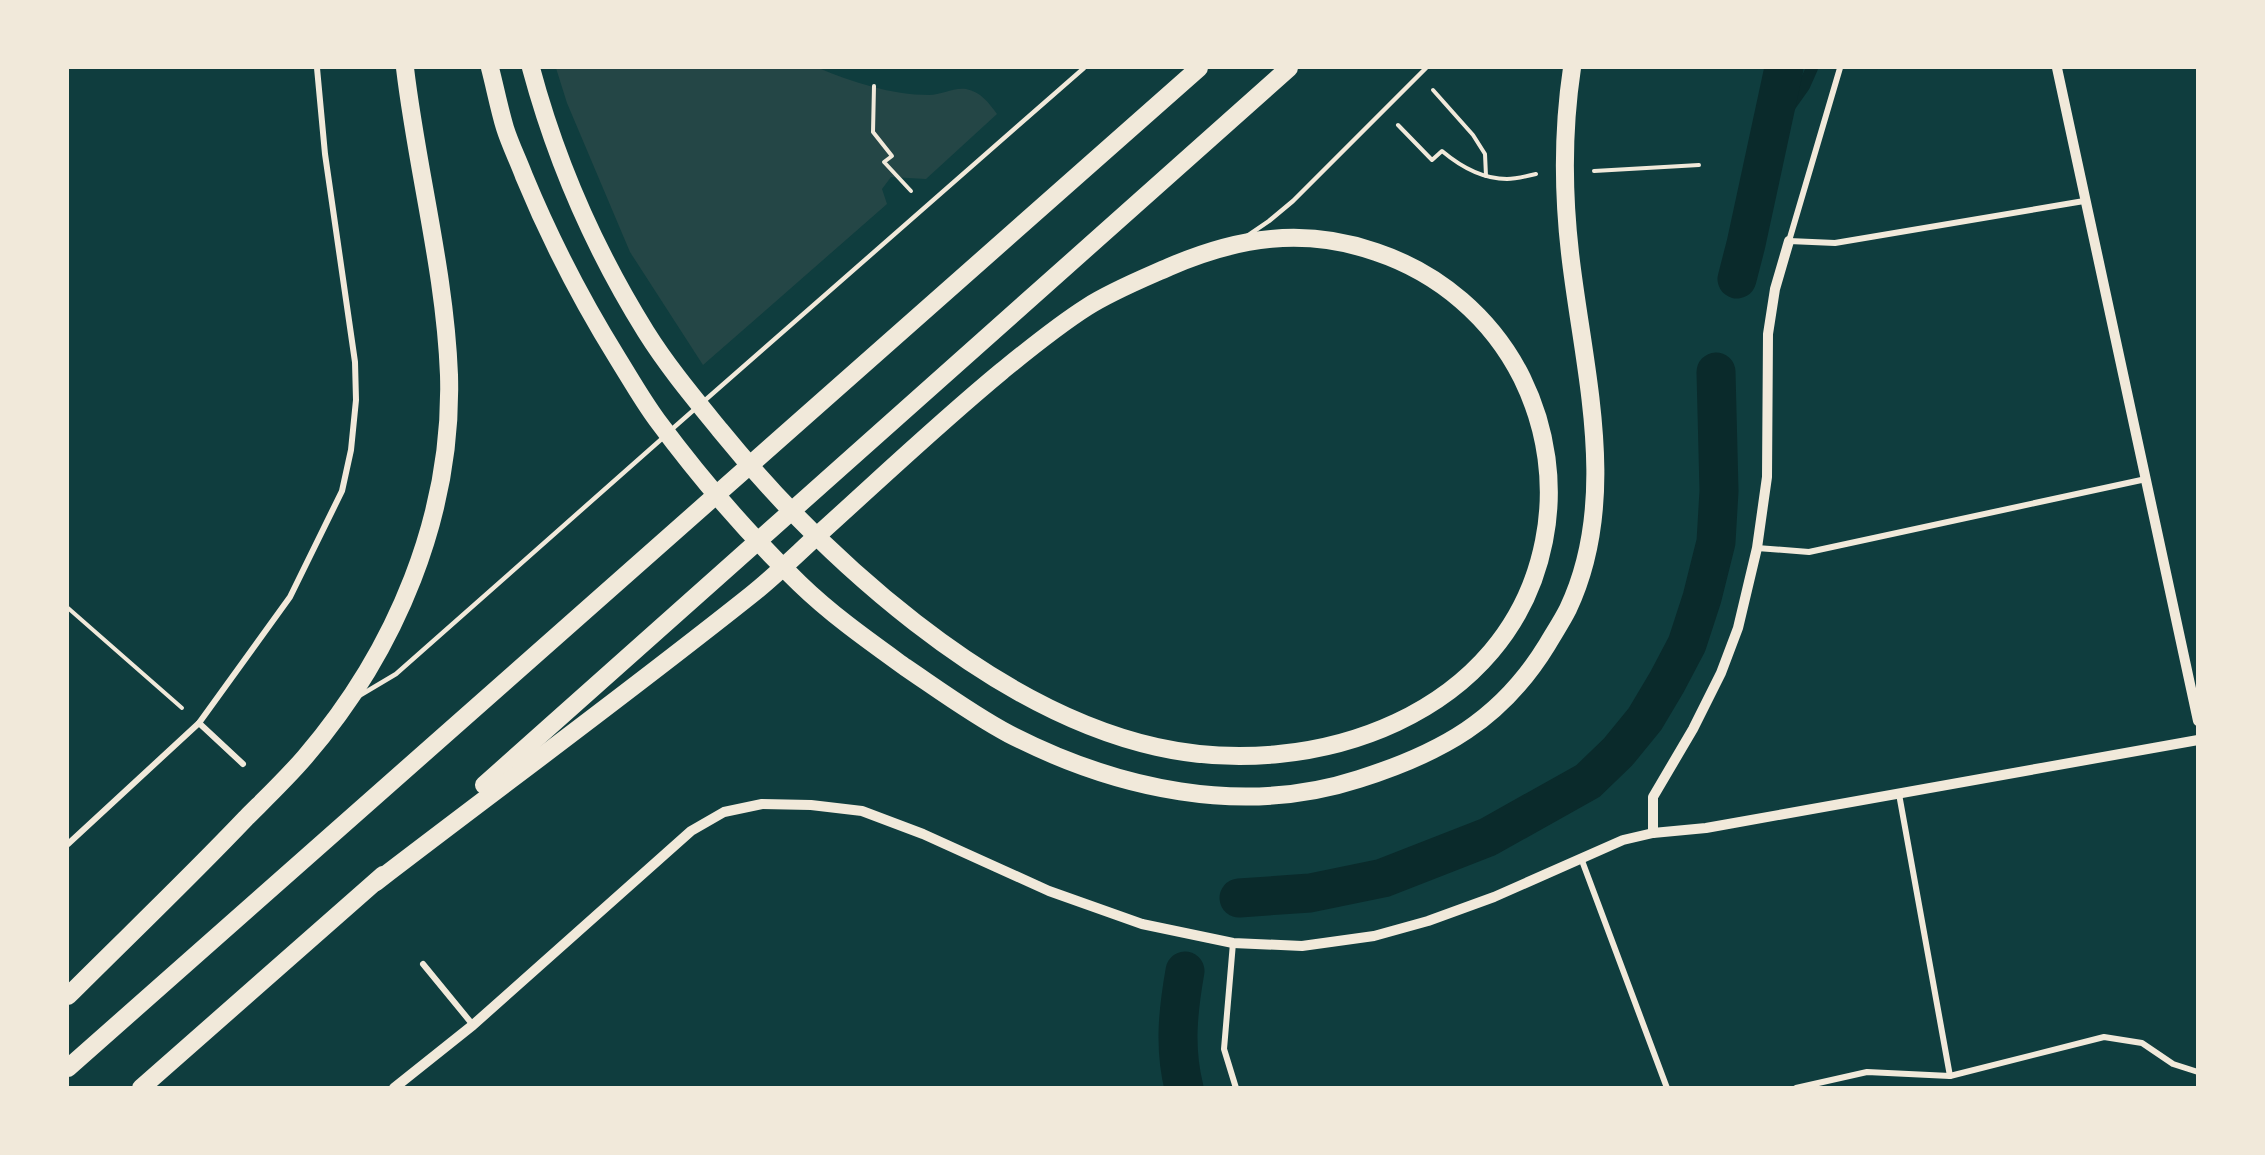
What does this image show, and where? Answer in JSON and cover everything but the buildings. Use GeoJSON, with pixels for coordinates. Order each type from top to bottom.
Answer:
{"type":"FeatureCollection","features":[{"type":"Feature","properties":{"kind":"highway"},"geometry":{"type":"LineString","coordinates":[[68,996],[210,856],[305,757],[344,706],[380,649],[421,561],[438,497],[447,438],[449,377],[446,316],[410,113],[405,68]]}},
{"type":"Feature","properties":{"kind":"highway"},"geometry":{"type":"LineString","coordinates":[[490,68],[506,130],[541,217],[595,321],[655,418],[732,513],[801,585],[850,627],[948,697],[1008,733],[1065,759],[1117,779],[1172,791],[1223,796],[1276,796],[1330,788],[1383,771],[1430,752],[1473,727],[1509,696],[1538,658],[1568,610],[1584,568],[1592,524],[1595,476],[1593,416],[1569,251],[1565,189],[1566,106],[1572,68]]}},
{"type":"Feature","properties":{"kind":"highway"},"geometry":{"type":"LineString","coordinates":[[376,882],[757,590],[843,512],[970,397],[1035,344],[1089,305],[1134,282],[1201,254],[1236,243],[1278,238],[1310,238],[1356,245],[1400,260],[1437,280],[1470,308],[1500,342],[1522,378],[1539,422],[1549,466],[1549,515],[1539,564],[1521,609],[1499,641],[1473,670],[1445,695],[1412,716],[1377,732],[1329,747],[1288,754],[1242,756],[1199,754],[1155,747],[1068,716],[1017,690],[920,626],[869,585],[756,475],[684,386],[648,334],[604,257],[568,181],[544,116],[531,68]]}},
{"type":"Feature","properties":{"kind":"highway"},"geometry":{"type":"LineString","coordinates":[[68,1068],[1199,68]]}},
{"type":"Feature","properties":{"kind":"highway"},"geometry":{"type":"LineString","coordinates":[[141,1088],[376,882],[1289,68]]}},
{"type":"Feature","properties":{"kind":"street"},"geometry":{"type":"LineString","coordinates":[[68,844],[199,723],[290,597],[342,491],[351,450],[356,400],[355,362],[325,154],[317,68]]}},
{"type":"Feature","properties":{"kind":"street"},"geometry":{"type":"LineString","coordinates":[[1653,833],[1653,797],[1693,729],[1721,673],[1738,628],[1757,548],[1767,477],[1768,334],[1775,289],[1839,68]]}},
{"type":"Feature","properties":{"kind":"street"},"geometry":{"type":"LineString","coordinates":[[2056,68],[2198,721]]}},
{"type":"Feature","properties":{"kind":"street"},"geometry":{"type":"LineString","coordinates":[[1789,241],[1835,243],[2084,201]]}},
{"type":"Feature","properties":{"kind":"street"},"geometry":{"type":"LineString","coordinates":[[1757,548],[1809,552],[2146,479]]}},
{"type":"Feature","properties":{"kind":"street"},"geometry":{"type":"LineString","coordinates":[[199,723],[243,764]]}},
{"type":"Feature","properties":{"kind":"street"},"geometry":{"type":"LineString","coordinates":[[394,1088],[473,1025],[691,831],[724,812],[762,804],[811,805],[862,812],[922,834],[1049,891],[1142,924],[1233,943],[1302,946],[1374,936],[1428,921],[1494,897],[1623,840],[1653,833],[1706,828],[2198,740]]}},
{"type":"Feature","properties":{"kind":"street"},"geometry":{"type":"LineString","coordinates":[[1899,794],[1950,1077]]}},
{"type":"Feature","properties":{"kind":"street"},"geometry":{"type":"LineString","coordinates":[[1581,858],[1667,1088]]}},
{"type":"Feature","properties":{"kind":"street"},"geometry":{"type":"LineString","coordinates":[[1233,943],[1224,1049],[1236,1088]]}},
{"type":"Feature","properties":{"kind":"street"},"geometry":{"type":"LineString","coordinates":[[423,964],[473,1025]]}},
{"type":"Feature","properties":{"kind":"street"},"geometry":{"type":"LineString","coordinates":[[1796,1088],[1867,1072],[1950,1077],[2104,1037],[2142,1043],[2173,1064],[2198,1072]]}},
{"type":"Feature","properties":{"kind":"lane"},"geometry":{"type":"LineString","coordinates":[[344,706],[396,674],[1084,68]]}},
{"type":"Feature","properties":{"kind":"lane"},"geometry":{"type":"LineString","coordinates":[[1236,243],[1269,221],[1293,201],[1426,68]]}},
{"type":"Feature","properties":{"kind":"path"},"geometry":{"type":"LineString","coordinates":[[1429,85],[1473,135],[1485,154],[1486,176]]}},
{"type":"Feature","properties":{"kind":"path"},"geometry":{"type":"LineString","coordinates":[[874,86],[873,132],[892,156],[884,162],[916,197]]}},
{"type":"Feature","properties":{"kind":"path"},"geometry":{"type":"LineString","coordinates":[[1407,135],[1432,160],[1442,151],[1461,167],[1486,176],[1508,179],[1546,172]]}},
{"type":"Feature","properties":{"kind":"path"},"geometry":{"type":"LineString","coordinates":[[1587,172],[1698,165]]}},
{"type":"Feature","properties":{"kind":"path"},"geometry":{"type":"LineString","coordinates":[[68,608],[199,723]]}},
{"type":"Feature","properties":{"kind":"shaded area"},"geometry":{"type":"Polygon","coordinates":[[[556,68],[818,68],[858,83],[901,93],[929,95],[957,89],[971,90],[980,95],[997,114],[926,179],[891,177],[882,189],[887,204],[703,365],[630,252],[567,103],[556,68]]]}},
{"type":"Feature","properties":{"kind":"waterway"},"geometry":{"type":"LineString","coordinates":[[1737,279],[1784,68]]}},
{"type":"Feature","properties":{"kind":"waterway"},"geometry":{"type":"LineString","coordinates":[[1768,137],[1804,86],[1812,68]]}},
{"type":"Feature","properties":{"kind":"waterway"},"geometry":{"type":"LineString","coordinates":[[1239,898],[1310,893],[1383,878],[1488,837],[1588,781],[1618,752],[1645,719],[1667,682],[1687,644],[1702,598],[1716,542],[1719,491],[1716,372]]}},
{"type":"Feature","properties":{"kind":"waterway"},"geometry":{"type":"LineString","coordinates":[[1184,1088],[1179,1058],[1178,1030],[1185,971]]}}]}
